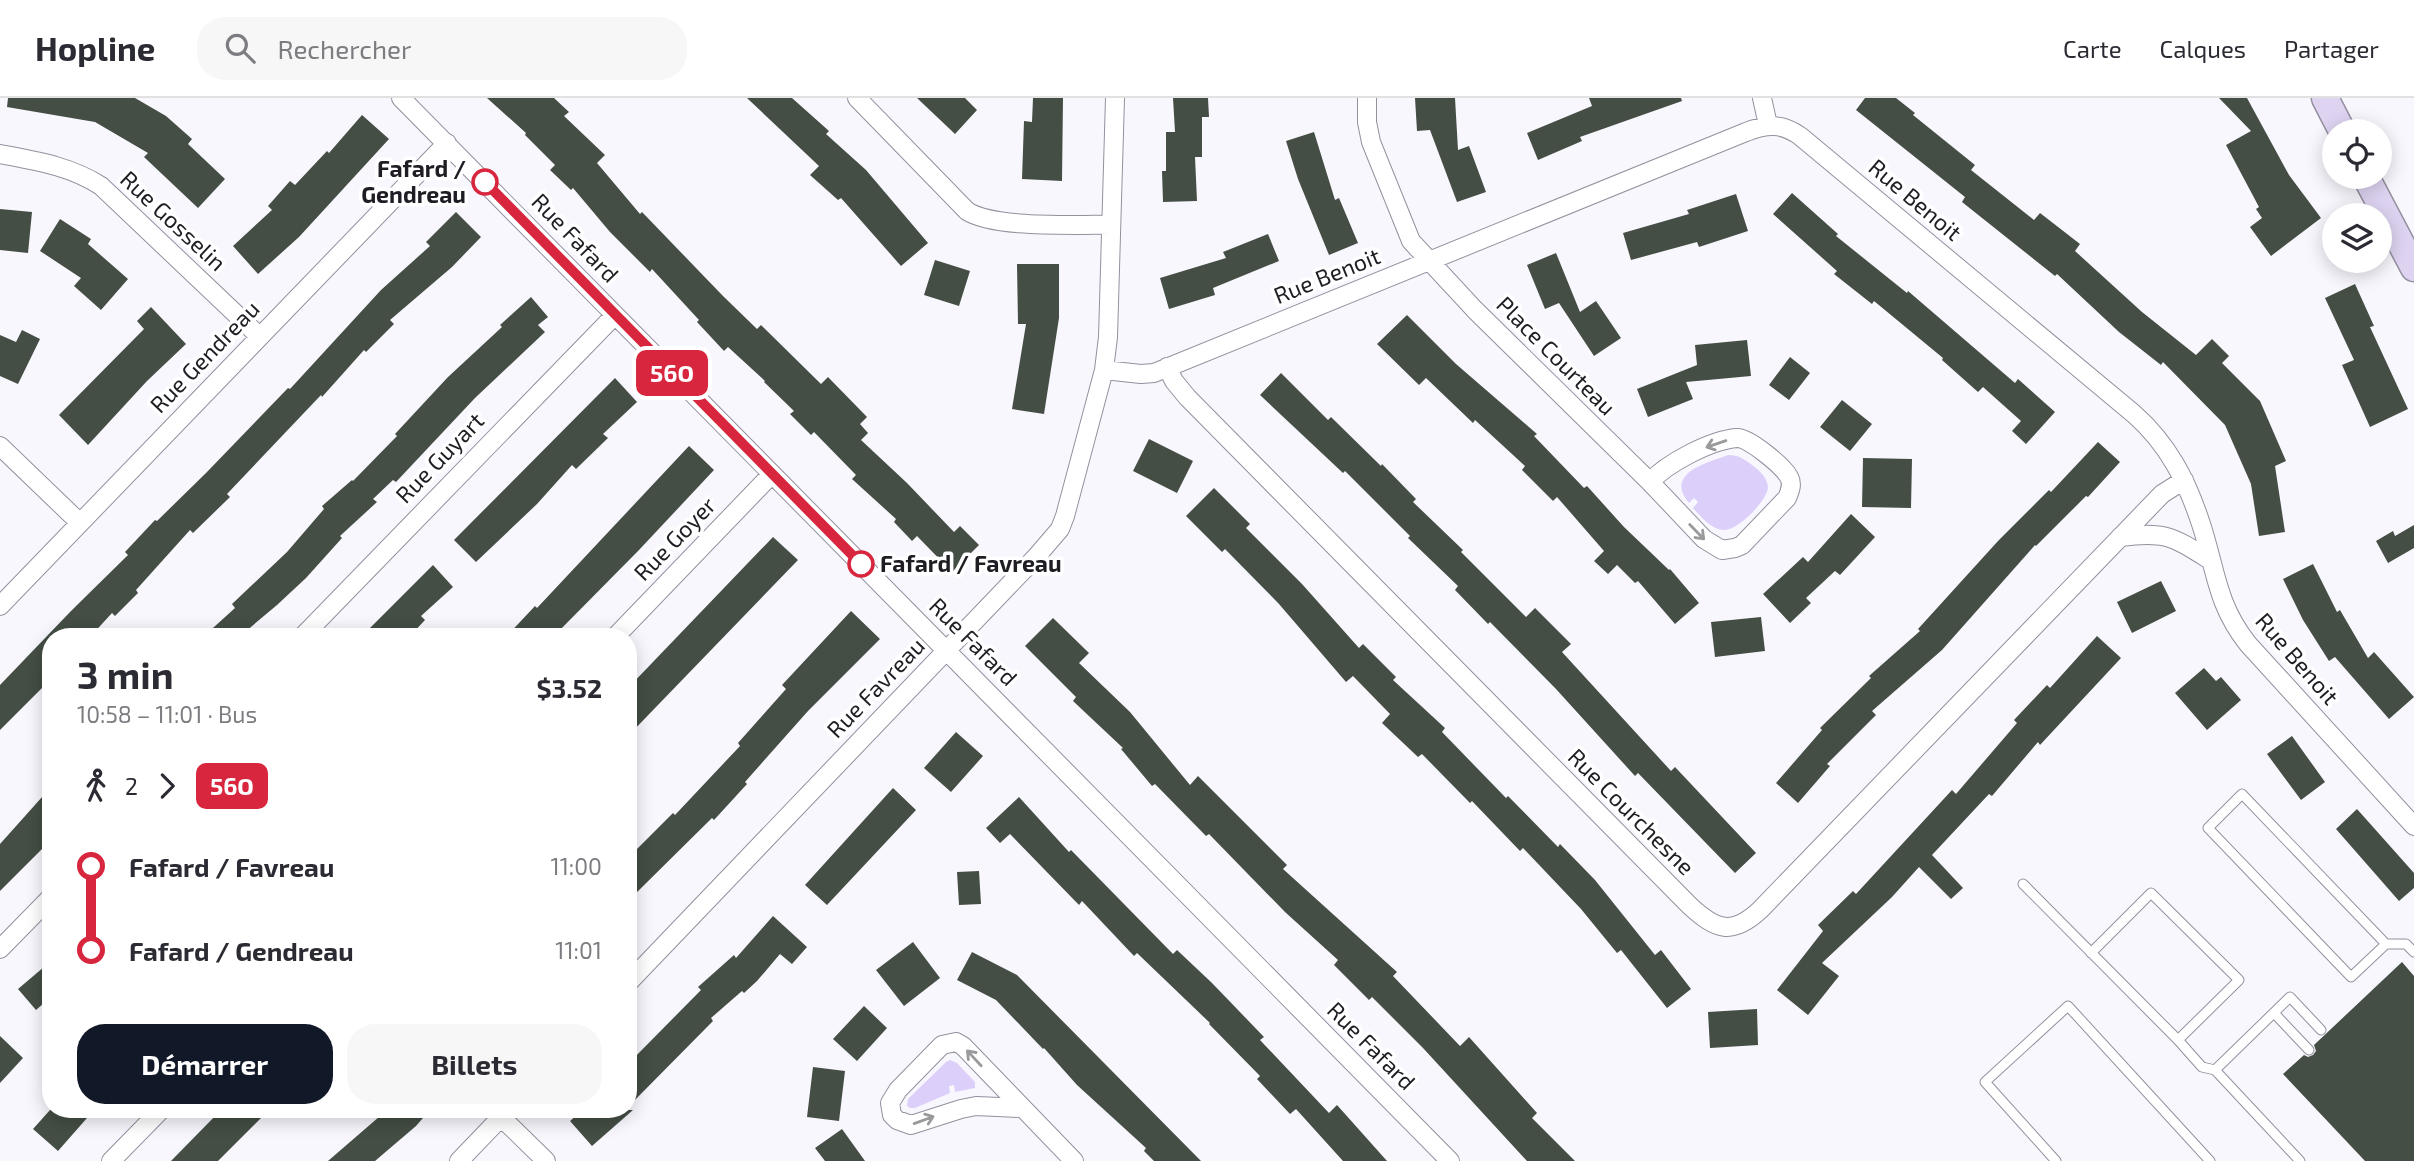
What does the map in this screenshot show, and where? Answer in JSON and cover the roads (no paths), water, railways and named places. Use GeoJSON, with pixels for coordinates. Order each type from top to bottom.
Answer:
{"type":"FeatureCollection","features":[{"type":"Feature","properties":{"kind":"street","name":"Rue Fafard"},"geometry":{"type":"LineString","coordinates":[[401,98],[1450,1161]]}},
{"type":"Feature","properties":{"kind":"street"},"geometry":{"type":"LineString","coordinates":[[857,98],[967,211],[976,216],[1011,222],[1111,225]]}},
{"type":"Feature","properties":{"kind":"street","name":"Rue Favreau"},"geometry":{"type":"LineString","coordinates":[[637,974],[1060,529],[1071,500],[1104,370],[1108,337],[1115,98]]}},
{"type":"Feature","properties":{"kind":"street","name":"Place Courteau"},"geometry":{"type":"LineString","coordinates":[[1367,98],[1367,122],[1374,152],[1411,241],[1475,310],[1650,482],[1704,540],[1722,550],[1742,545],[1787,498],[1791,488],[1789,477],[1782,469],[1747,440],[1738,438],[1671,463],[1650,482]]}},
{"type":"Feature","properties":{"kind":"street"},"geometry":{"type":"LineString","coordinates":[[1762,98],[1768,125]]}},
{"type":"Feature","properties":{"kind":"street"},"geometry":{"type":"LineString","coordinates":[[2325,98],[2336,119]]}},
{"type":"Feature","properties":{"kind":"street","name":"Rue Benoit"},"geometry":{"type":"LineString","coordinates":[[1167,367],[1746,132],[1768,125],[1782,126],[1800,136],[2134,414],[2167,449],[2184,480],[2201,524],[2226,611],[2240,633],[2414,826]]}},
{"type":"Feature","properties":{"kind":"street","name":"Rue Gendreau"},"geometry":{"type":"LineString","coordinates":[[0,606],[447,143]]}},
{"type":"Feature","properties":{"kind":"street","name":"Rue Gosselin"},"geometry":{"type":"LineString","coordinates":[[0,154],[61,167],[82,174],[102,186],[259,336]]}},
{"type":"Feature","properties":{"kind":"street"},"geometry":{"type":"LineString","coordinates":[[2372,189],[2414,268]]}},
{"type":"Feature","properties":{"kind":"street","name":"Rue Guyart"},"geometry":{"type":"LineString","coordinates":[[311,628],[615,315]]}},
{"type":"Feature","properties":{"kind":"street"},"geometry":{"type":"LineString","coordinates":[[1104,370],[1148,374],[1167,367]]}},
{"type":"Feature","properties":{"kind":"street","name":"Rue Courchesne"},"geometry":{"type":"LineString","coordinates":[[1167,367],[1187,397],[1690,906],[1712,924],[1721,927],[1738,926],[1760,910],[2162,494],[2184,480]]}},
{"type":"Feature","properties":{"kind":"street"},"geometry":{"type":"LineString","coordinates":[[0,446],[80,523]]}},
{"type":"Feature","properties":{"kind":"street","name":"Rue Goyer"},"geometry":{"type":"LineString","coordinates":[[624,628],[771,475]]}},
{"type":"Feature","properties":{"kind":"street"},"geometry":{"type":"LineString","coordinates":[[2120,537],[2162,534],[2175,538],[2210,560]]}},
{"type":"Feature","properties":{"kind":"street"},"geometry":{"type":"LineString","coordinates":[[0,949],[42,906]]}},
{"type":"Feature","properties":{"kind":"street"},"geometry":{"type":"LineString","coordinates":[[1021,1108],[961,1108],[911,1125],[897,1121],[892,1115],[890,1103],[898,1090],[942,1045],[951,1041],[963,1046],[1074,1161]]}},
{"type":"Feature","properties":{"kind":"street"},"geometry":{"type":"LineString","coordinates":[[111,1161],[153,1118]]}},
{"type":"Feature","properties":{"kind":"street"},"geometry":{"type":"LineString","coordinates":[[459,1161],[499,1118]]}},
{"type":"Feature","properties":{"kind":"street"},"geometry":{"type":"LineString","coordinates":[[508,1118],[546,1161]]}},
{"type":"Feature","properties":{"kind":"lane"},"geometry":{"type":"LineString","coordinates":[[2386,944],[2242,794],[2208,828],[2351,977],[2386,944],[2406,944],[2414,952]]}},
{"type":"Feature","properties":{"kind":"lane"},"geometry":{"type":"LineString","coordinates":[[2023,884],[2202,1067],[2215,1070],[2300,1161]]}},
{"type":"Feature","properties":{"kind":"lane"},"geometry":{"type":"LineString","coordinates":[[2091,953],[2151,893],[2239,980],[2178,1040]]}},
{"type":"Feature","properties":{"kind":"lane"},"geometry":{"type":"LineString","coordinates":[[2215,1070],[2290,997],[2321,1030]]}},
{"type":"Feature","properties":{"kind":"lane"},"geometry":{"type":"LineString","coordinates":[[2056,1161],[1985,1082],[2068,1006],[2210,1161]]}},
{"type":"Feature","properties":{"kind":"lane"},"geometry":{"type":"LineString","coordinates":[[2274,1013],[2309,1050]]}},
{"type":"Feature","properties":{"kind":"place","name":"Fafard / Gendreau"},"geometry":{"type":"Point","coordinates":[485,182]}},
{"type":"Feature","properties":{"kind":"place","name":"Fafard / Favreau"},"geometry":{"type":"Point","coordinates":[861,564]}}]}
